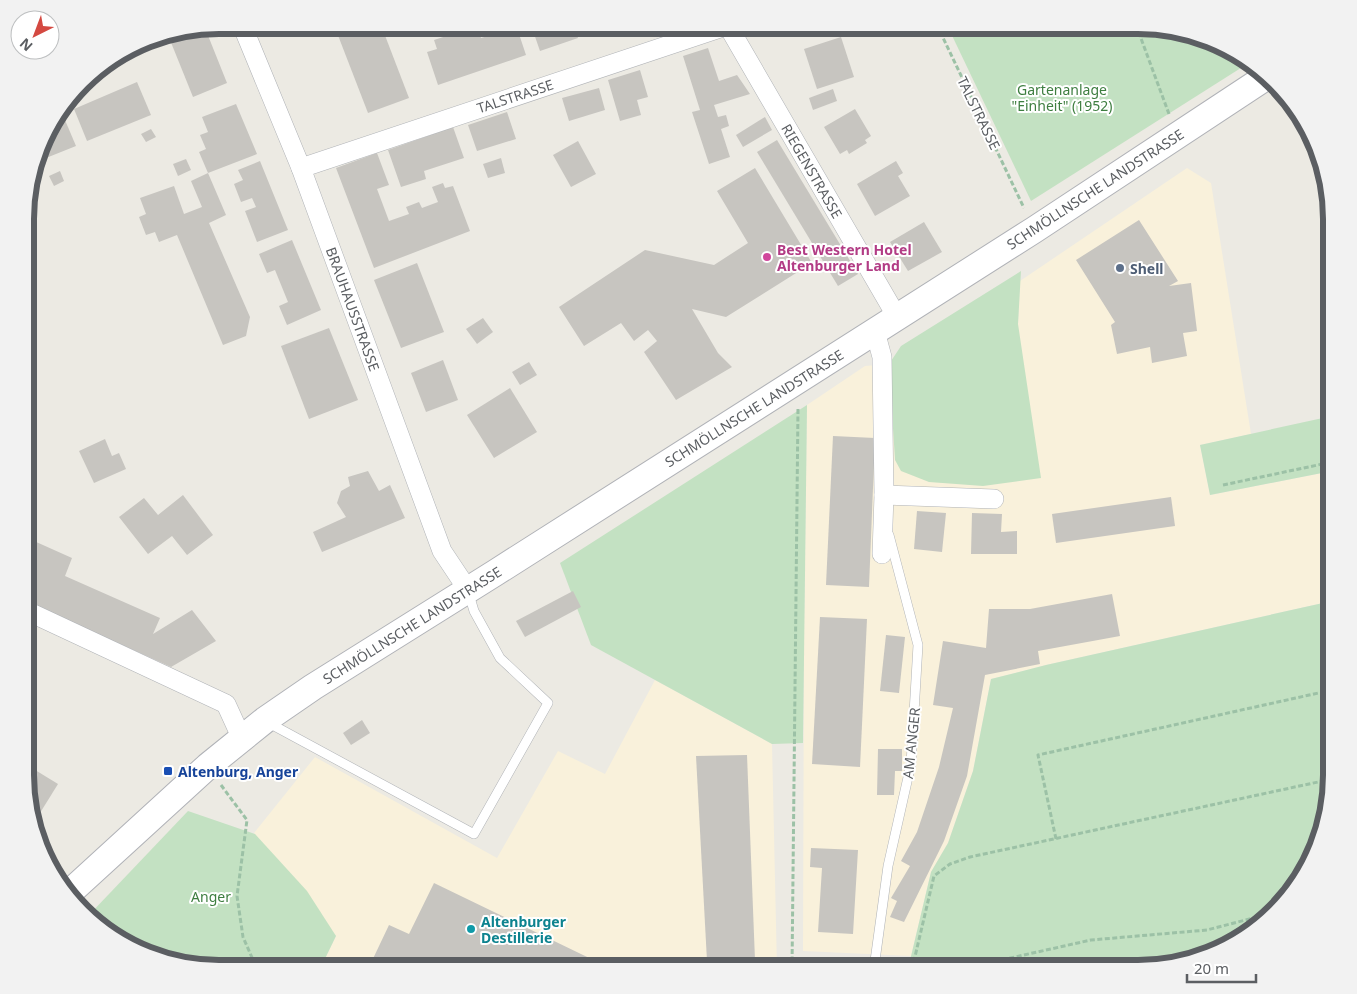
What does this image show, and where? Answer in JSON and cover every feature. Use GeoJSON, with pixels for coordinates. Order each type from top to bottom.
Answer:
{"type":"FeatureCollection","features":[{"type":"Feature","properties":{"kind":"main road","name":"SCHMÖLLNSCHE LANDSTRASSE"},"geometry":{"type":"LineString","coordinates":[[73,889],[208,766],[265,720],[312,687],[468,590],[1027,234],[1261,81]]}},
{"type":"Feature","properties":{"kind":"street","name":"BRAUHAUSSTRASSE"},"geometry":{"type":"LineString","coordinates":[[246,34],[300,168],[442,550],[468,590]]}},
{"type":"Feature","properties":{"kind":"street","name":"TALSTRASSE"},"geometry":{"type":"LineString","coordinates":[[300,168],[702,34]]}},
{"type":"Feature","properties":{"kind":"street","name":"RIEGENSTRASSE"},"geometry":{"type":"LineString","coordinates":[[734,34],[897,317]]}},
{"type":"Feature","properties":{"kind":"street","name":"AM ANGER"},"geometry":{"type":"LineString","coordinates":[[874,331],[882,357],[884,495],[882,554]]}},
{"type":"Feature","properties":{"kind":"street"},"geometry":{"type":"LineString","coordinates":[[884,495],[994,499]]}},
{"type":"Feature","properties":{"kind":"street"},"geometry":{"type":"LineString","coordinates":[[34,614],[226,704],[242,738]]}},
{"type":"Feature","properties":{"kind":"lane","name":"AM ANGER"},"geometry":{"type":"LineString","coordinates":[[875,960],[888,866],[911,764],[918,645],[884,518]]}},
{"type":"Feature","properties":{"kind":"lane"},"geometry":{"type":"LineString","coordinates":[[265,720],[474,834],[548,703],[500,658],[474,610],[468,590]]}},
{"type":"Feature","properties":{"kind":"path","name":"TALSTRASSE"},"geometry":{"type":"LineString","coordinates":[[941,34],[1021,200]]}},
{"type":"Feature","properties":{"kind":"path"},"geometry":{"type":"LineString","coordinates":[[1139,34],[1177,135]]}},
{"type":"Feature","properties":{"kind":"path"},"geometry":{"type":"LineString","coordinates":[[792,960],[798,380]]}},
{"type":"Feature","properties":{"kind":"path"},"geometry":{"type":"LineString","coordinates":[[1223,484],[1323,464]]}},
{"type":"Feature","properties":{"kind":"path"},"geometry":{"type":"LineString","coordinates":[[1056,839],[1038,755],[1323,692]]}},
{"type":"Feature","properties":{"kind":"path"},"geometry":{"type":"LineString","coordinates":[[208,766],[247,820],[238,896],[243,936],[253,960]]}},
{"type":"Feature","properties":{"kind":"path"},"geometry":{"type":"LineString","coordinates":[[914,960],[934,876],[950,864],[1323,781]]}},
{"type":"Feature","properties":{"kind":"path"},"geometry":{"type":"LineString","coordinates":[[1006,960],[1091,940],[1208,930],[1256,917]]}},
{"type":"Feature","properties":{"kind":"shaded area"},"geometry":{"type":"Polygon","coordinates":[[[1187,168],[1211,183],[1251,434],[1200,445],[1210,495],[1323,473],[1323,603],[991,679],[973,771],[948,843],[931,872],[911,956],[803,951],[807,405],[865,366],[889,364],[1018,324],[1020,281],[1187,168]]]}},
{"type":"Feature","properties":{"kind":"shaded area"},"geometry":{"type":"Polygon","coordinates":[[[655,680],[772,744],[777,960],[324,960],[336,936],[254,833],[315,757],[497,858],[558,751],[605,774],[655,680]]]}},
{"type":"Feature","properties":{"kind":"green space","name":"Gartenanlage \"Einheit\" (1952)"},"geometry":{"type":"Polygon","coordinates":[[[951,34],[1162,35],[1186,40],[1209,48],[1243,67],[1031,201],[951,34]]]}},
{"type":"Feature","properties":{"kind":"green space"},"geometry":{"type":"Polygon","coordinates":[[[1021,271],[1018,324],[1041,478],[983,486],[929,482],[901,471],[895,460],[889,364],[901,346],[1021,271]]]}},
{"type":"Feature","properties":{"kind":"green space"},"geometry":{"type":"Polygon","coordinates":[[[807,405],[803,743],[772,744],[591,645],[560,563],[807,405]]]}},
{"type":"Feature","properties":{"kind":"green space"},"geometry":{"type":"Polygon","coordinates":[[[1323,418],[1323,473],[1210,495],[1200,445],[1323,418]]]}},
{"type":"Feature","properties":{"kind":"green space"},"geometry":{"type":"Polygon","coordinates":[[[1323,603],[1323,787],[1320,811],[1309,846],[1292,878],[1269,906],[1251,922],[1209,946],[1186,954],[1162,959],[910,960],[931,872],[948,843],[973,771],[991,679],[1323,603]]]}},
{"type":"Feature","properties":{"kind":"green space","name":"Anger"},"geometry":{"type":"Polygon","coordinates":[[[188,811],[255,834],[307,891],[336,936],[324,960],[195,959],[171,954],[137,941],[116,929],[93,911],[188,811]]]}},
{"type":"Feature","properties":{"kind":"building"},"geometry":{"type":"Polygon","coordinates":[[[207,34],[227,83],[193,97],[170,40],[207,34]]]}},
{"type":"Feature","properties":{"kind":"building"},"geometry":{"type":"Polygon","coordinates":[[[337,34],[384,34],[409,98],[368,113],[337,34]]]}},
{"type":"Feature","properties":{"kind":"building"},"geometry":{"type":"Polygon","coordinates":[[[452,34],[480,34],[481,38],[491,35],[519,34],[526,55],[438,85],[427,52],[437,49],[434,40],[452,34]]]}},
{"type":"Feature","properties":{"kind":"building"},"geometry":{"type":"Polygon","coordinates":[[[534,34],[576,34],[578,38],[540,51],[534,34]]]}},
{"type":"Feature","properties":{"kind":"building"},"geometry":{"type":"Polygon","coordinates":[[[841,37],[854,77],[817,89],[804,49],[841,37]]]}},
{"type":"Feature","properties":{"kind":"building"},"geometry":{"type":"Polygon","coordinates":[[[708,48],[719,81],[737,75],[750,94],[714,105],[718,117],[726,115],[729,126],[721,129],[730,157],[709,164],[692,112],[700,110],[683,56],[708,48]]]}},
{"type":"Feature","properties":{"kind":"building"},"geometry":{"type":"Polygon","coordinates":[[[640,70],[648,97],[637,100],[641,115],[620,121],[608,80],[640,70]]]}},
{"type":"Feature","properties":{"kind":"building"},"geometry":{"type":"Polygon","coordinates":[[[137,82],[151,115],[87,141],[74,109],[137,82]]]}},
{"type":"Feature","properties":{"kind":"building"},"geometry":{"type":"Polygon","coordinates":[[[599,88],[605,110],[569,121],[562,98],[599,88]]]}},
{"type":"Feature","properties":{"kind":"building"},"geometry":{"type":"Polygon","coordinates":[[[833,89],[837,101],[813,110],[809,98],[833,89]]]}},
{"type":"Feature","properties":{"kind":"building"},"geometry":{"type":"Polygon","coordinates":[[[236,104],[257,154],[208,173],[199,152],[206,149],[200,135],[208,132],[202,117],[236,104]]]}},
{"type":"Feature","properties":{"kind":"building"},"geometry":{"type":"Polygon","coordinates":[[[855,109],[871,136],[865,140],[867,143],[849,154],[847,150],[840,154],[824,127],[855,109]]]}},
{"type":"Feature","properties":{"kind":"building"},"geometry":{"type":"Polygon","coordinates":[[[507,112],[516,139],[477,151],[468,125],[507,112]]]}},
{"type":"Feature","properties":{"kind":"building"},"geometry":{"type":"Polygon","coordinates":[[[765,117],[772,130],[743,147],[736,135],[765,117]]]}},
{"type":"Feature","properties":{"kind":"building"},"geometry":{"type":"Polygon","coordinates":[[[64,118],[76,146],[44,159],[64,118]]]}},
{"type":"Feature","properties":{"kind":"building"},"geometry":{"type":"Polygon","coordinates":[[[453,127],[464,158],[424,171],[426,179],[401,187],[388,150],[453,127]]]}},
{"type":"Feature","properties":{"kind":"building"},"geometry":{"type":"Polygon","coordinates":[[[151,129],[156,137],[146,142],[141,134],[151,129]]]}},
{"type":"Feature","properties":{"kind":"building"},"geometry":{"type":"Polygon","coordinates":[[[777,140],[858,274],[838,286],[757,152],[777,140]]]}},
{"type":"Feature","properties":{"kind":"building"},"geometry":{"type":"Polygon","coordinates":[[[578,141],[596,174],[571,187],[553,155],[578,141]]]}},
{"type":"Feature","properties":{"kind":"building"},"geometry":{"type":"Polygon","coordinates":[[[377,153],[389,185],[377,189],[389,221],[409,214],[406,207],[419,202],[422,208],[438,202],[432,187],[443,183],[445,188],[453,186],[470,231],[374,268],[336,168],[377,153]]]}},
{"type":"Feature","properties":{"kind":"building"},"geometry":{"type":"Polygon","coordinates":[[[501,158],[505,173],[488,178],[483,164],[501,158]]]}},
{"type":"Feature","properties":{"kind":"building"},"geometry":{"type":"Polygon","coordinates":[[[186,159],[191,170],[178,176],[173,164],[186,159]]]}},
{"type":"Feature","properties":{"kind":"building"},"geometry":{"type":"Polygon","coordinates":[[[260,161],[288,230],[257,242],[245,211],[256,207],[252,198],[241,202],[234,184],[243,180],[238,170],[260,161]]]}},
{"type":"Feature","properties":{"kind":"building"},"geometry":{"type":"Polygon","coordinates":[[[896,161],[903,173],[898,176],[910,196],[875,216],[857,184],[896,161]]]}},
{"type":"Feature","properties":{"kind":"building","name":"Best Western Hotel Altenburger Land"},"geometry":{"type":"Polygon","coordinates":[[[755,168],[812,263],[726,317],[692,309],[718,353],[732,367],[676,400],[644,352],[657,341],[648,330],[634,341],[621,323],[584,346],[559,307],[645,250],[714,265],[748,243],[717,191],[755,168]]]}},
{"type":"Feature","properties":{"kind":"building"},"geometry":{"type":"Polygon","coordinates":[[[60,171],[64,181],[54,186],[49,176],[60,171]]]}},
{"type":"Feature","properties":{"kind":"building"},"geometry":{"type":"Polygon","coordinates":[[[208,173],[226,215],[209,223],[250,317],[246,336],[223,345],[177,235],[159,242],[155,232],[146,235],[139,217],[146,214],[140,198],[174,186],[184,214],[202,207],[191,181],[208,173]]]}},
{"type":"Feature","properties":{"kind":"building"},"geometry":{"type":"Polygon","coordinates":[[[1139,220],[1178,281],[1169,286],[1191,283],[1197,331],[1183,333],[1187,356],[1152,363],[1150,347],[1117,354],[1111,325],[1115,322],[1076,260],[1139,220]]]}},
{"type":"Feature","properties":{"kind":"building"},"geometry":{"type":"Polygon","coordinates":[[[924,222],[942,252],[908,271],[890,242],[924,222]]]}},
{"type":"Feature","properties":{"kind":"building"},"geometry":{"type":"Polygon","coordinates":[[[292,240],[321,310],[287,325],[279,306],[288,302],[275,270],[267,273],[259,254],[292,240]]]}},
{"type":"Feature","properties":{"kind":"building"},"geometry":{"type":"Polygon","coordinates":[[[417,263],[444,332],[401,348],[374,280],[417,263]]]}},
{"type":"Feature","properties":{"kind":"building"},"geometry":{"type":"Polygon","coordinates":[[[483,318],[493,332],[477,344],[466,329],[483,318]]]}},
{"type":"Feature","properties":{"kind":"building"},"geometry":{"type":"Polygon","coordinates":[[[329,328],[358,400],[309,419],[281,346],[329,328]]]}},
{"type":"Feature","properties":{"kind":"building"},"geometry":{"type":"Polygon","coordinates":[[[443,360],[458,400],[426,412],[411,373],[443,360]]]}},
{"type":"Feature","properties":{"kind":"building"},"geometry":{"type":"Polygon","coordinates":[[[529,362],[537,375],[520,385],[512,372],[529,362]]]}},
{"type":"Feature","properties":{"kind":"building"},"geometry":{"type":"Polygon","coordinates":[[[510,388],[537,432],[494,458],[467,415],[510,388]]]}},
{"type":"Feature","properties":{"kind":"building"},"geometry":{"type":"Polygon","coordinates":[[[833,436],[875,438],[869,587],[826,585],[833,436]]]}},
{"type":"Feature","properties":{"kind":"building"},"geometry":{"type":"Polygon","coordinates":[[[105,439],[112,456],[119,453],[126,469],[94,483],[79,451],[105,439]]]}},
{"type":"Feature","properties":{"kind":"building"},"geometry":{"type":"Polygon","coordinates":[[[368,471],[379,491],[390,485],[405,518],[322,552],[313,532],[346,517],[337,503],[341,491],[350,486],[348,477],[368,471]]]}},
{"type":"Feature","properties":{"kind":"building"},"geometry":{"type":"Polygon","coordinates":[[[183,495],[213,535],[187,555],[172,536],[148,554],[119,517],[144,498],[158,515],[183,495]]]}},
{"type":"Feature","properties":{"kind":"building"},"geometry":{"type":"Polygon","coordinates":[[[1171,497],[1175,526],[1056,543],[1052,514],[1171,497]]]}},
{"type":"Feature","properties":{"kind":"building"},"geometry":{"type":"Polygon","coordinates":[[[917,511],[946,513],[942,552],[914,549],[917,511]]]}},
{"type":"Feature","properties":{"kind":"building"},"geometry":{"type":"Polygon","coordinates":[[[972,513],[1002,514],[1001,532],[1017,531],[1017,554],[971,554],[972,513]]]}},
{"type":"Feature","properties":{"kind":"building"},"geometry":{"type":"Polygon","coordinates":[[[34,541],[72,558],[65,576],[160,618],[153,634],[192,610],[216,641],[171,667],[34,605],[34,541]]]}},
{"type":"Feature","properties":{"kind":"building"},"geometry":{"type":"Polygon","coordinates":[[[573,591],[581,607],[525,637],[516,621],[573,591]]]}},
{"type":"Feature","properties":{"kind":"building"},"geometry":{"type":"Polygon","coordinates":[[[1112,594],[1120,636],[1038,651],[1040,664],[985,675],[967,776],[944,841],[904,922],[890,917],[897,901],[891,898],[910,866],[901,861],[917,832],[939,767],[953,708],[933,705],[943,641],[986,648],[989,609],[1030,609],[1112,594]]]}},
{"type":"Feature","properties":{"kind":"building"},"geometry":{"type":"Polygon","coordinates":[[[820,617],[867,619],[860,767],[812,764],[820,617]]]}},
{"type":"Feature","properties":{"kind":"building"},"geometry":{"type":"Polygon","coordinates":[[[886,635],[905,637],[899,693],[880,691],[886,635]]]}},
{"type":"Feature","properties":{"kind":"building"},"geometry":{"type":"Polygon","coordinates":[[[362,720],[370,733],[351,745],[343,733],[362,720]]]}},
{"type":"Feature","properties":{"kind":"building"},"geometry":{"type":"Polygon","coordinates":[[[878,749],[902,749],[902,771],[895,771],[894,795],[877,795],[878,749]]]}},
{"type":"Feature","properties":{"kind":"building"},"geometry":{"type":"Polygon","coordinates":[[[747,755],[755,960],[707,960],[696,756],[747,755]]]}},
{"type":"Feature","properties":{"kind":"building"},"geometry":{"type":"Polygon","coordinates":[[[34,769],[58,784],[38,816],[35,799],[34,769]]]}},
{"type":"Feature","properties":{"kind":"building"},"geometry":{"type":"Polygon","coordinates":[[[811,848],[858,850],[853,934],[818,932],[822,868],[810,867],[811,848]]]}},
{"type":"Feature","properties":{"kind":"building","name":"Altenburger Destillerie"},"geometry":{"type":"Polygon","coordinates":[[[434,883],[593,960],[372,960],[389,925],[409,934],[434,883]]]}},
{"type":"Feature","properties":{"kind":"place","name":"Best Western Hotel Altenburger Land"},"geometry":{"type":"Point","coordinates":[767,257]}},
{"type":"Feature","properties":{"kind":"place","name":"Shell"},"geometry":{"type":"Point","coordinates":[1120,268]}},
{"type":"Feature","properties":{"kind":"place","name":"Altenburg, Anger"},"geometry":{"type":"Point","coordinates":[168,771]}},
{"type":"Feature","properties":{"kind":"place","name":"Altenburger Destillerie"},"geometry":{"type":"Point","coordinates":[471,929]}}]}
